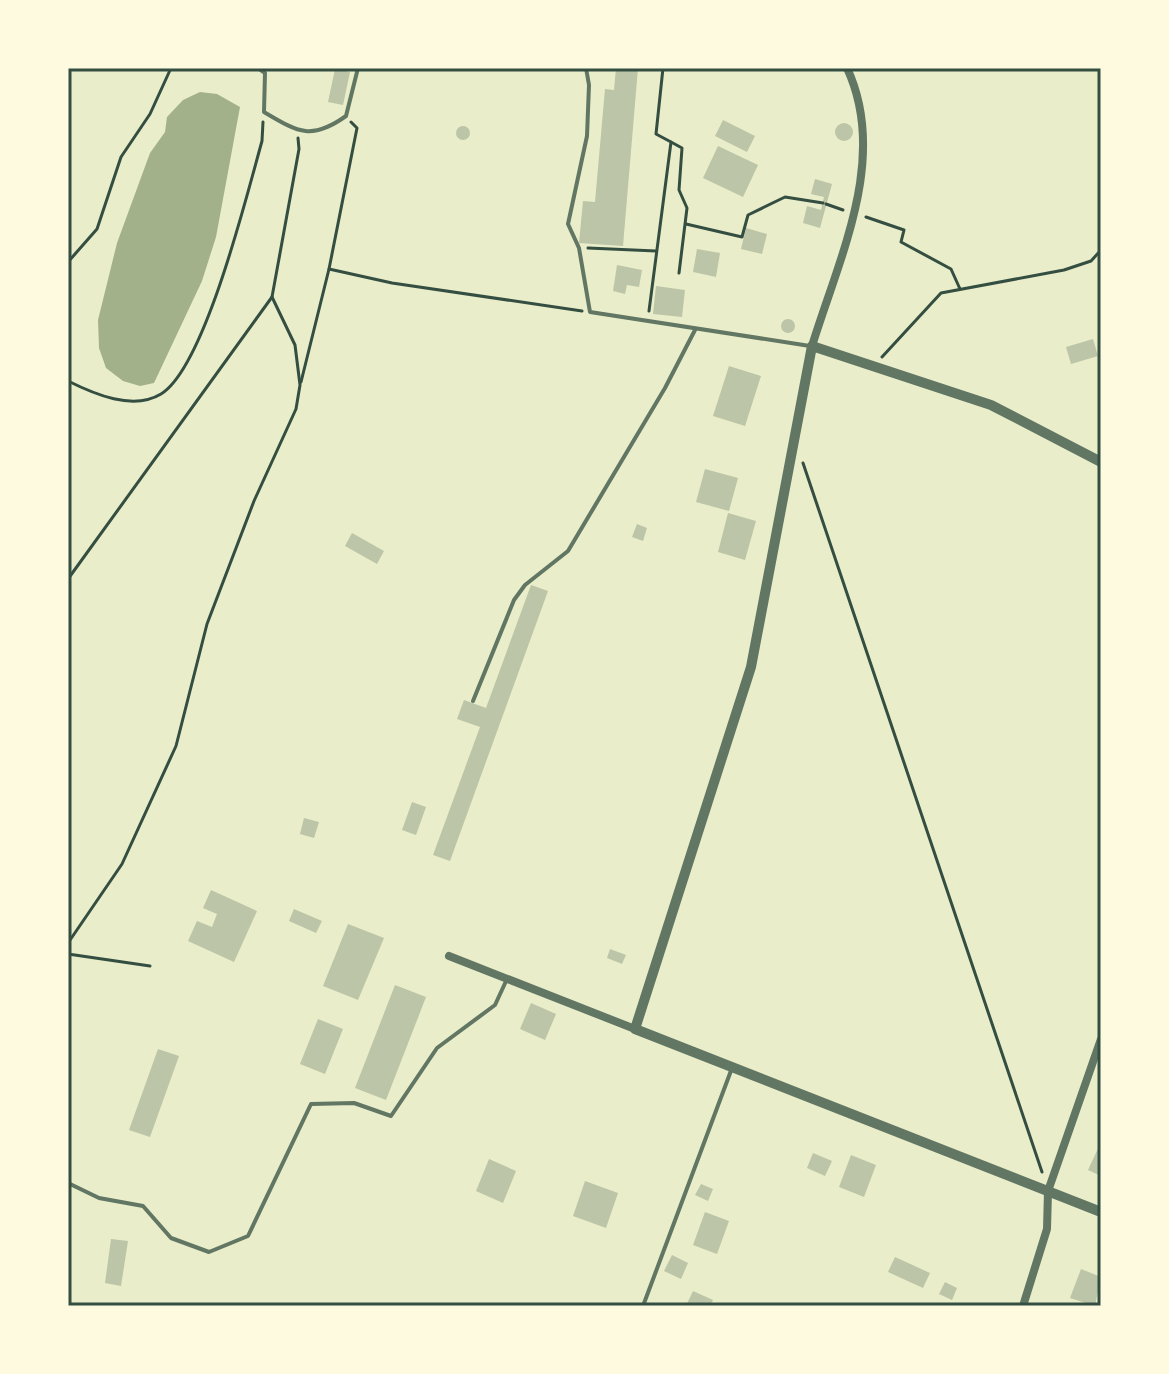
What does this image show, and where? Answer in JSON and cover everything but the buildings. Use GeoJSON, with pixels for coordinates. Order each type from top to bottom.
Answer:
{"type":"FeatureCollection","features":[{"type":"Feature","properties":{"kind":"street"},"geometry":{"type":"LineString","coordinates":[[635,1029],[751,667],[812,346],[859,191],[865,120],[847,68]]}},
{"type":"Feature","properties":{"kind":"street"},"geometry":{"type":"LineString","coordinates":[[812,346],[991,405],[1101,462]]}},
{"type":"Feature","properties":{"kind":"street"},"geometry":{"type":"LineString","coordinates":[[449,956],[1101,1212]]}},
{"type":"Feature","properties":{"kind":"street"},"geometry":{"type":"LineString","coordinates":[[1023,1306],[1047,1229],[1048,1191],[1101,1039]]}},
{"type":"Feature","properties":{"kind":"lane"},"geometry":{"type":"LineString","coordinates":[[258,68],[265,73],[264,112],[298,132],[326,130],[346,116],[358,68]]}},
{"type":"Feature","properties":{"kind":"lane"},"geometry":{"type":"LineString","coordinates":[[586,68],[589,85],[587,136],[568,224],[579,248],[590,312],[812,346]]}},
{"type":"Feature","properties":{"kind":"lane"},"geometry":{"type":"LineString","coordinates":[[473,701],[514,600],[525,585],[568,551],[665,388],[695,330]]}},
{"type":"Feature","properties":{"kind":"lane"},"geometry":{"type":"LineString","coordinates":[[68,1183],[99,1198],[143,1206],[171,1238],[209,1252],[248,1236],[311,1104],[354,1103],[391,1116],[437,1048],[495,1005],[507,979]]}},
{"type":"Feature","properties":{"kind":"lane"},"geometry":{"type":"LineString","coordinates":[[643,1306],[732,1067]]}},
{"type":"Feature","properties":{"kind":"path"},"geometry":{"type":"LineString","coordinates":[[68,262],[97,229],[121,157],[150,114],[171,68]]}},
{"type":"Feature","properties":{"kind":"path"},"geometry":{"type":"LineString","coordinates":[[663,68],[656,134],[682,148],[679,190],[687,208],[679,273]]}},
{"type":"Feature","properties":{"kind":"path"},"geometry":{"type":"LineString","coordinates":[[68,381],[96,395],[142,400],[160,394],[179,379],[224,277],[262,141],[264,112]]}},
{"type":"Feature","properties":{"kind":"path"},"geometry":{"type":"LineString","coordinates":[[68,943],[122,864],[176,746],[207,624],[254,501],[296,409],[329,269],[357,128],[346,116]]}},
{"type":"Feature","properties":{"kind":"path"},"geometry":{"type":"LineString","coordinates":[[68,579],[200,392],[272,297],[299,149],[298,132]]}},
{"type":"Feature","properties":{"kind":"path"},"geometry":{"type":"LineString","coordinates":[[648,323],[671,142]]}},
{"type":"Feature","properties":{"kind":"path"},"geometry":{"type":"LineString","coordinates":[[686,224],[742,237],[748,215],[785,197],[823,203]]}},
{"type":"Feature","properties":{"kind":"path"},"geometry":{"type":"LineString","coordinates":[[876,221],[904,230],[901,242],[951,269],[960,289]]}},
{"type":"Feature","properties":{"kind":"path"},"geometry":{"type":"LineString","coordinates":[[579,248],[656,251]]}},
{"type":"Feature","properties":{"kind":"path"},"geometry":{"type":"LineString","coordinates":[[878,366],[885,351],[941,293],[1091,261],[1101,250]]}},
{"type":"Feature","properties":{"kind":"path"},"geometry":{"type":"LineString","coordinates":[[329,269],[392,283],[590,312]]}},
{"type":"Feature","properties":{"kind":"path"},"geometry":{"type":"LineString","coordinates":[[272,297],[295,345],[300,385]]}},
{"type":"Feature","properties":{"kind":"path"},"geometry":{"type":"LineString","coordinates":[[793,445],[810,477],[1048,1191]]}},
{"type":"Feature","properties":{"kind":"path"},"geometry":{"type":"LineString","coordinates":[[68,954],[150,966]]}},
{"type":"Feature","properties":{"kind":"shaded area"},"geometry":{"type":"Polygon","coordinates":[[[200,92],[217,94],[240,107],[216,237],[202,281],[154,383],[140,386],[123,381],[106,368],[99,348],[98,320],[117,243],[150,153],[165,132],[167,117],[183,100],[200,92]]]}}]}
